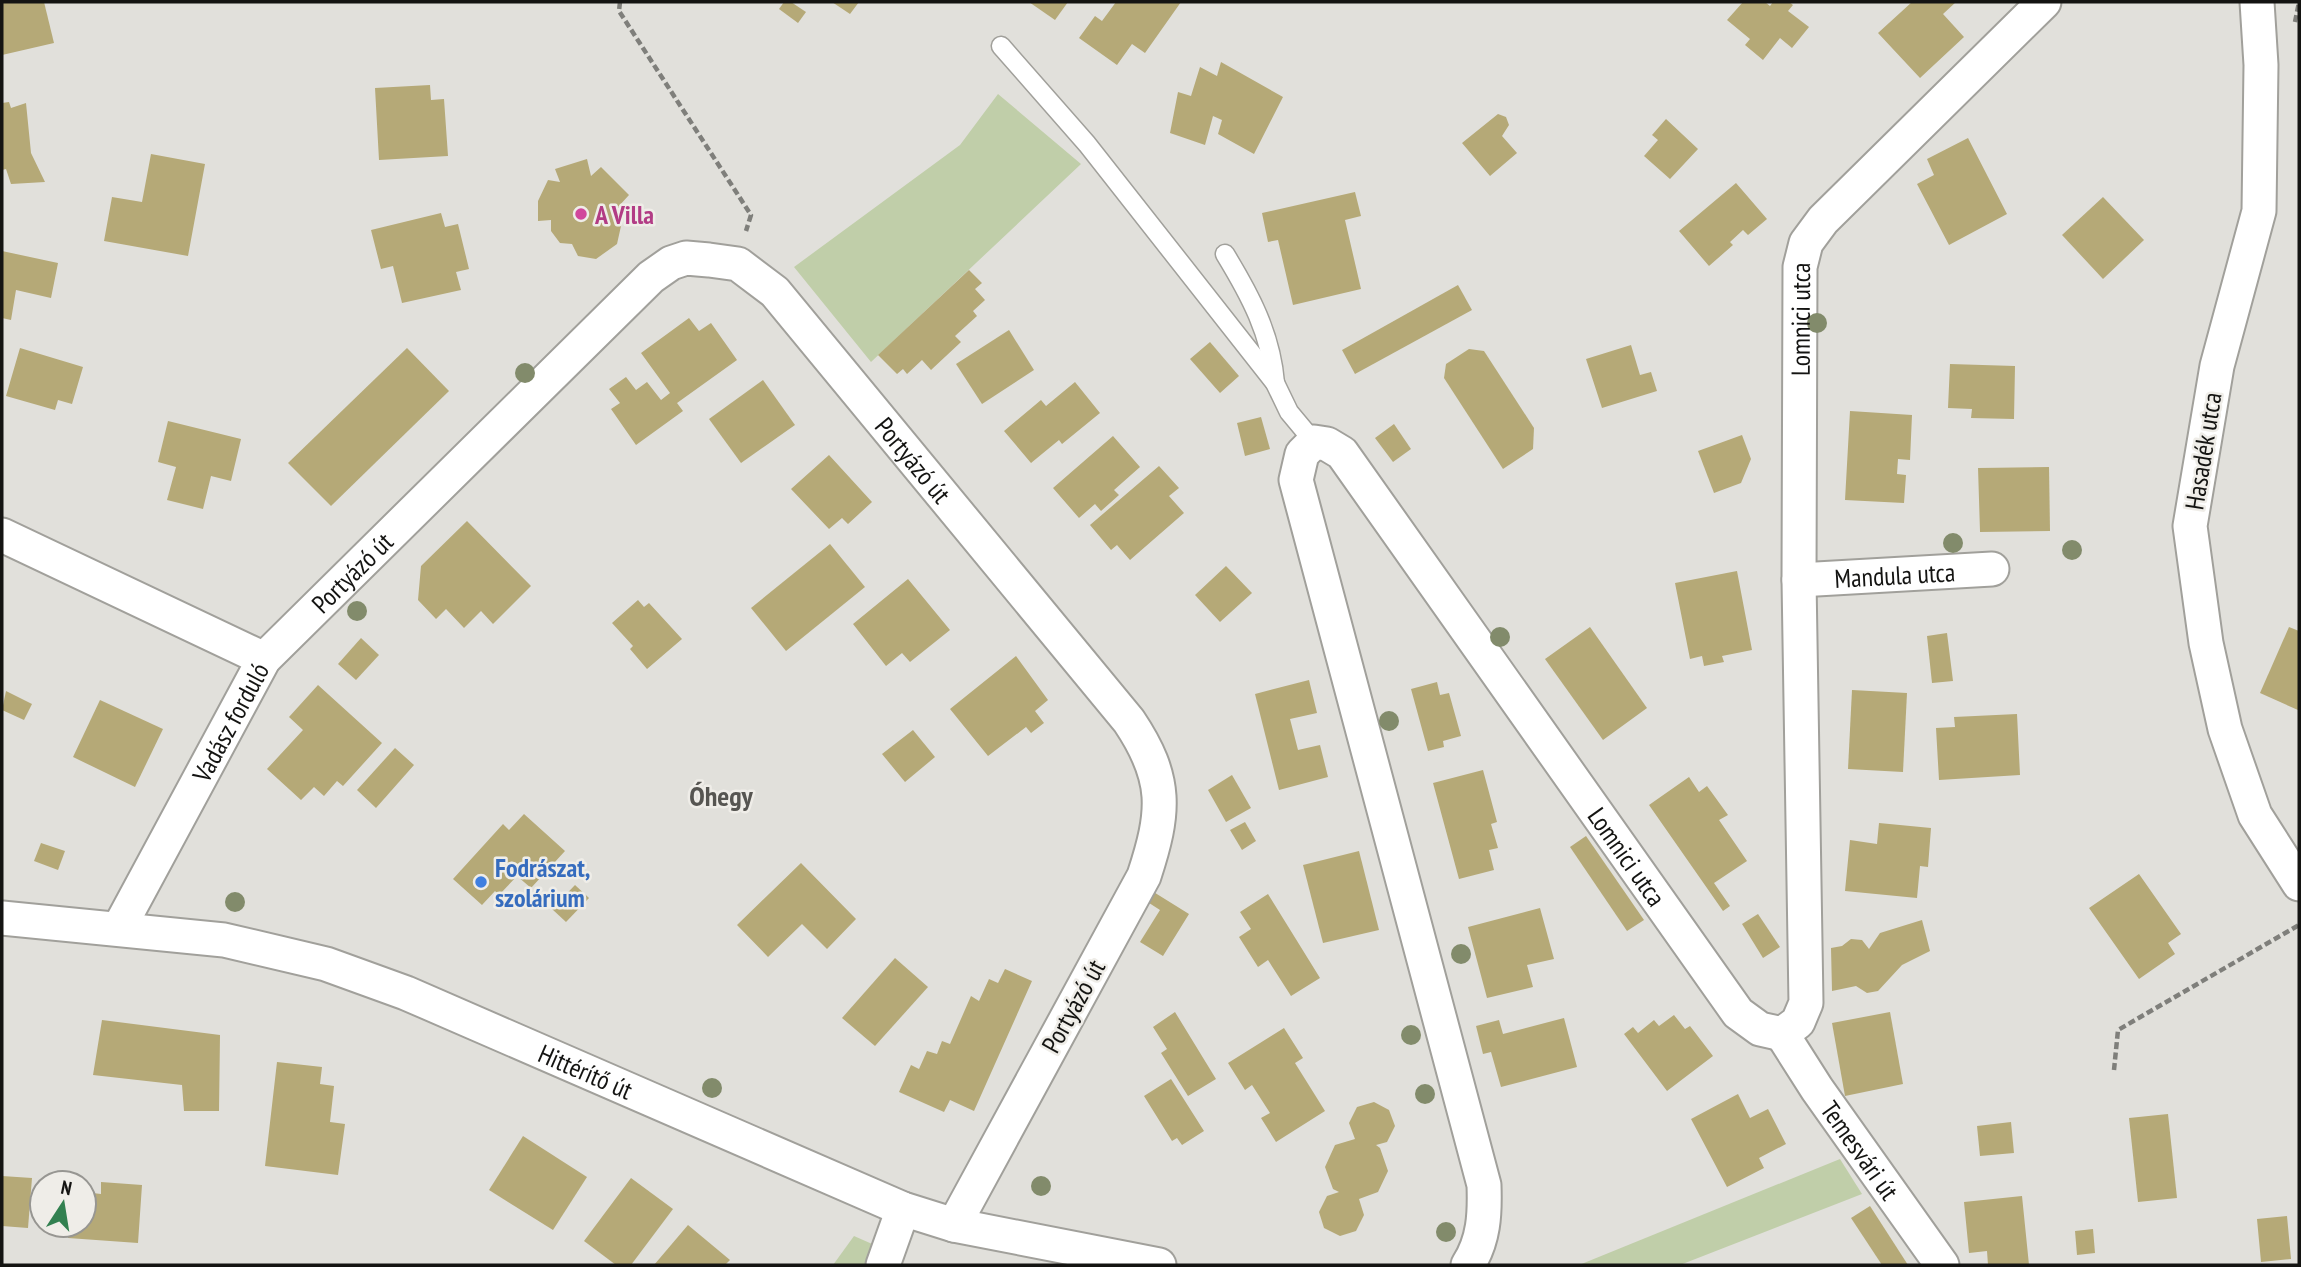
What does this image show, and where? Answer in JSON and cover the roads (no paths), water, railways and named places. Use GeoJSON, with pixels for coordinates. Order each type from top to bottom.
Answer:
{"type":"FeatureCollection","features":[{"type":"Feature","properties":{"kind":"street","name":"Lomnici utca"},"geometry":{"type":"LineString","coordinates":[[1314,442],[1327,444],[1342,453],[1738,1013],[1760,1029],[1782,1034],[1798,1022],[1806,1003],[1799,580],[1800,267],[1806,243],[1823,220],[2044,2]]}},
{"type":"Feature","properties":{"kind":"street","name":"Hasadék utca"},"geometry":{"type":"LineString","coordinates":[[2257,2],[2261,65],[2259,211],[2217,366],[2190,526],[2206,643],[2225,729],[2255,815],[2299,884]]}},
{"type":"Feature","properties":{"kind":"street","name":"Portyázó út"},"geometry":{"type":"LineString","coordinates":[[264,659],[652,277],[671,262],[685,258],[738,264],[775,292],[1129,721],[1149,757],[1162,807],[1158,832],[1144,876],[954,1224]]}},
{"type":"Feature","properties":{"kind":"street"},"geometry":{"type":"LineString","coordinates":[[1314,442],[1302,454],[1296,480],[1485,1185],[1485,1216],[1476,1252],[1468,1265]]}},
{"type":"Feature","properties":{"kind":"street","name":"Vadász forduló"},"geometry":{"type":"LineString","coordinates":[[2,535],[264,659],[119,928]]}},
{"type":"Feature","properties":{"kind":"street","name":"Mandula utca"},"geometry":{"type":"LineString","coordinates":[[1799,580],[1992,569]]}},
{"type":"Feature","properties":{"kind":"street","name":"Hittérítő út"},"geometry":{"type":"LineString","coordinates":[[2,918],[223,940],[337,968],[406,993],[903,1209],[954,1224],[1158,1265]]}},
{"type":"Feature","properties":{"kind":"street","name":"Temesvári út"},"geometry":{"type":"LineString","coordinates":[[1782,1034],[1817,1089],[1942,1265]]}},
{"type":"Feature","properties":{"kind":"street"},"geometry":{"type":"LineString","coordinates":[[883,1265],[903,1209]]}},
{"type":"Feature","properties":{"kind":"lane"},"geometry":{"type":"LineString","coordinates":[[1001,46],[1087,144],[1275,383],[1289,412],[1314,442]]}},
{"type":"Feature","properties":{"kind":"lane"},"geometry":{"type":"LineString","coordinates":[[1225,254],[1255,304],[1273,357],[1275,383]]}},
{"type":"Feature","properties":{"kind":"place","name":"A Villa"},"geometry":{"type":"Point","coordinates":[581,214]}},
{"type":"Feature","properties":{"kind":"place","name":"Fodrászat, szolárium"},"geometry":{"type":"Point","coordinates":[481,882]}},
{"type":"Feature","properties":{"kind":"district","name":"Óhegy"},"geometry":{"type":"Point","coordinates":[721,795]}}]}
